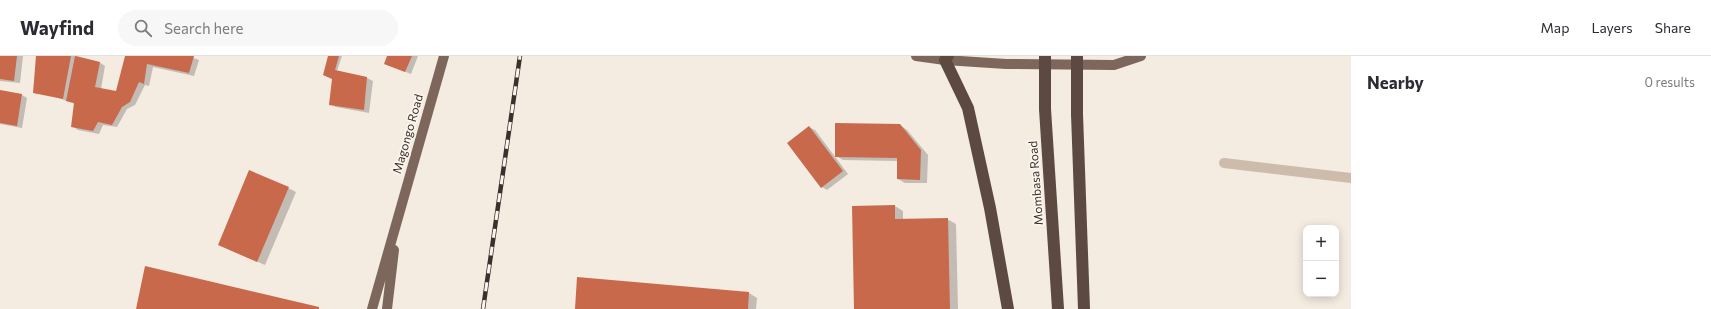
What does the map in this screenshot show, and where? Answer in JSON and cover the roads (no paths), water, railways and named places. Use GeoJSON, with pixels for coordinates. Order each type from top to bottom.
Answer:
{"type":"FeatureCollection","features":[{"type":"Feature","properties":{"kind":"highway","name":"Mombasa Road"},"geometry":{"type":"LineString","coordinates":[[1045,56],[1045,109],[1058,309]]}},
{"type":"Feature","properties":{"kind":"highway"},"geometry":{"type":"LineString","coordinates":[[1077,56],[1084,309]]}},
{"type":"Feature","properties":{"kind":"highway"},"geometry":{"type":"LineString","coordinates":[[946,58],[968,108],[990,208],[1008,309]]}},
{"type":"Feature","properties":{"kind":"main road","name":"Magongo Road"},"geometry":{"type":"LineString","coordinates":[[372,309],[444,56]]}},
{"type":"Feature","properties":{"kind":"main road"},"geometry":{"type":"LineString","coordinates":[[916,56],[1006,64],[1114,65],[1141,56]]}},
{"type":"Feature","properties":{"kind":"main road","name":"Magongo Road"},"geometry":{"type":"LineString","coordinates":[[387,309],[398,218]]}},
{"type":"Feature","properties":{"kind":"lane"},"geometry":{"type":"LineString","coordinates":[[1224,163],[1351,178]]}},
{"type":"Feature","properties":{"kind":"railway"},"geometry":{"type":"LineString","coordinates":[[483,309],[520,56]]}}]}
